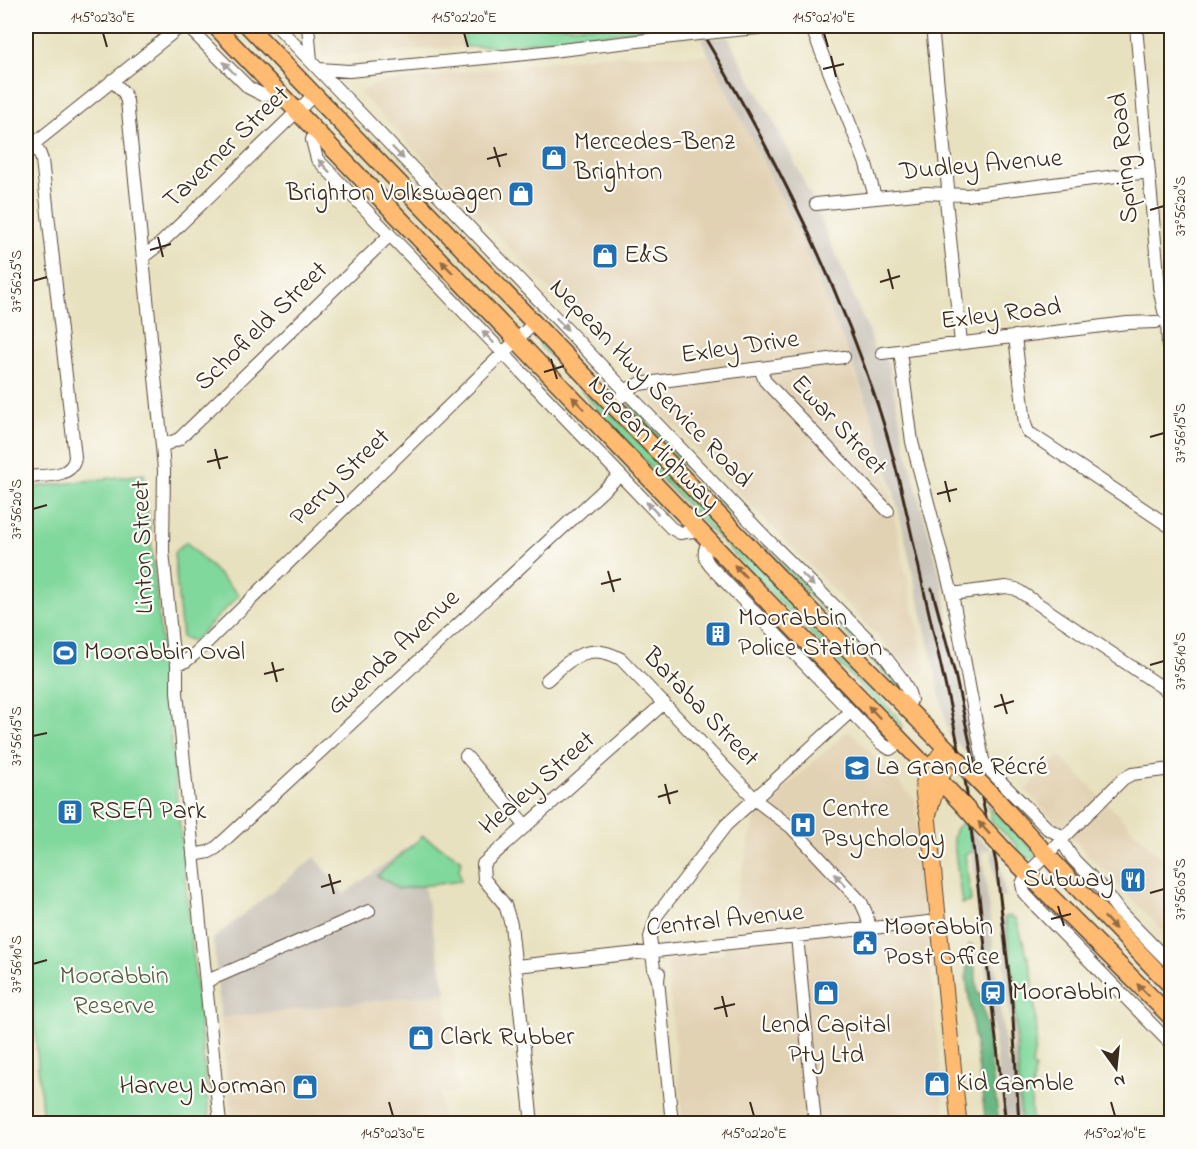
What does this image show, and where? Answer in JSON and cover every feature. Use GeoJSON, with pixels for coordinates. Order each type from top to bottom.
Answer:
{"type":"FeatureCollection","features":[{"type":"Feature","properties":{"kind":"highway","name":"Nepean Highway"},"geometry":{"type":"LineString","coordinates":[[215,26],[935,775],[1027,874],[1172,1018]]}},
{"type":"Feature","properties":{"kind":"highway","name":"Nepean Highway"},"geometry":{"type":"LineString","coordinates":[[248,26],[996,799],[1047,855],[1076,874],[1172,987]]}},
{"type":"Feature","properties":{"kind":"highway"},"geometry":{"type":"LineString","coordinates":[[902,741],[921,722]]}},
{"type":"Feature","properties":{"kind":"main road"},"geometry":{"type":"LineString","coordinates":[[952,754],[935,775],[922,783],[923,800],[928,816],[959,1124]]}},
{"type":"Feature","properties":{"kind":"street"},"geometry":{"type":"LineString","coordinates":[[26,477],[62,473],[72,467],[75,457],[42,160],[39,153],[29,147],[181,26]]}},
{"type":"Feature","properties":{"kind":"street"},"geometry":{"type":"LineString","coordinates":[[187,26],[249,88],[263,94],[278,91]]}},
{"type":"Feature","properties":{"kind":"street","name":"Nepean Hwy Service Road"},"geometry":{"type":"LineString","coordinates":[[277,26],[767,539],[894,666],[909,693],[911,700],[907,708]]}},
{"type":"Feature","properties":{"kind":"street"},"geometry":{"type":"LineString","coordinates":[[308,26],[315,65],[349,71],[780,26]]}},
{"type":"Feature","properties":{"kind":"street"},"geometry":{"type":"LineString","coordinates":[[811,26],[866,164],[875,197]]}},
{"type":"Feature","properties":{"kind":"street"},"geometry":{"type":"LineString","coordinates":[[932,26],[948,188],[946,200],[961,343]]}},
{"type":"Feature","properties":{"kind":"street","name":"Spring Road"},"geometry":{"type":"LineString","coordinates":[[1136,26],[1159,286],[1159,317]]}},
{"type":"Feature","properties":{"kind":"street"},"geometry":{"type":"LineString","coordinates":[[332,83],[349,71]]}},
{"type":"Feature","properties":{"kind":"street","name":"Linton Street"},"geometry":{"type":"LineString","coordinates":[[112,80],[124,93],[127,101],[164,470],[163,551],[172,645],[177,664],[177,692],[220,1124]]}},
{"type":"Feature","properties":{"kind":"street","name":"Taverner Street"},"geometry":{"type":"LineString","coordinates":[[143,257],[160,244],[315,94]]}},
{"type":"Feature","properties":{"kind":"street"},"geometry":{"type":"LineString","coordinates":[[338,119],[344,95]]}},
{"type":"Feature","properties":{"kind":"street"},"geometry":{"type":"LineString","coordinates":[[315,130],[312,140],[317,159],[502,353],[675,531],[705,535],[704,554],[708,564],[850,712],[888,748],[894,748],[902,741]]}},
{"type":"Feature","properties":{"kind":"street","name":"Dudley Avenue"},"geometry":{"type":"LineString","coordinates":[[816,204],[926,193],[967,195],[1149,172]]}},
{"type":"Feature","properties":{"kind":"street","name":"Schofield Street"},"geometry":{"type":"LineString","coordinates":[[162,446],[179,438],[390,235]]}},
{"type":"Feature","properties":{"kind":"street"},"geometry":{"type":"LineString","coordinates":[[1159,317],[1170,352]]}},
{"type":"Feature","properties":{"kind":"street","name":"Exley Road"},"geometry":{"type":"LineString","coordinates":[[882,353],[1127,323],[1159,317]]}},
{"type":"Feature","properties":{"kind":"street","name":"Perry Street"},"geometry":{"type":"LineString","coordinates":[[177,664],[197,652],[535,322]]}},
{"type":"Feature","properties":{"kind":"street"},"geometry":{"type":"LineString","coordinates":[[1015,336],[1025,424],[1028,432],[1172,528]]}},
{"type":"Feature","properties":{"kind":"street"},"geometry":{"type":"LineString","coordinates":[[900,351],[912,442],[952,594],[985,764],[1048,829],[1063,838],[1076,874],[1100,886],[1119,911],[1172,965]]}},
{"type":"Feature","properties":{"kind":"street","name":"Exley Drive"},"geometry":{"type":"LineString","coordinates":[[614,404],[626,392],[639,384],[844,357]]}},
{"type":"Feature","properties":{"kind":"street","name":"Ewar Street"},"geometry":{"type":"LineString","coordinates":[[760,368],[765,381],[888,511]]}},
{"type":"Feature","properties":{"kind":"street","name":"Gwenda Avenue"},"geometry":{"type":"LineString","coordinates":[[193,855],[216,848],[620,475]]}},
{"type":"Feature","properties":{"kind":"street"},"geometry":{"type":"LineString","coordinates":[[746,542],[767,539]]}},
{"type":"Feature","properties":{"kind":"street"},"geometry":{"type":"LineString","coordinates":[[952,594],[1006,587],[1016,589],[1172,694]]}},
{"type":"Feature","properties":{"kind":"street","name":"Bataba Street"},"geometry":{"type":"LineString","coordinates":[[547,680],[577,656],[590,651],[613,654],[628,664],[755,798],[768,811],[791,827],[861,902],[870,928]]}},
{"type":"Feature","properties":{"kind":"street","name":"Healey Street"},"geometry":{"type":"LineString","coordinates":[[532,1124],[512,924],[508,910],[484,879],[482,869],[486,859],[664,703]]}},
{"type":"Feature","properties":{"kind":"street"},"geometry":{"type":"LineString","coordinates":[[672,1124],[653,927],[657,915],[720,832],[850,712]]}},
{"type":"Feature","properties":{"kind":"street"},"geometry":{"type":"LineString","coordinates":[[466,756],[525,825]]}},
{"type":"Feature","properties":{"kind":"street"},"geometry":{"type":"LineString","coordinates":[[1172,769],[1127,776],[1027,874],[1022,884],[1024,893],[1172,1045]]}},
{"type":"Feature","properties":{"kind":"street"},"geometry":{"type":"LineString","coordinates":[[207,981],[369,911]]}},
{"type":"Feature","properties":{"kind":"street","name":"Central Avenue"},"geometry":{"type":"LineString","coordinates":[[516,966],[938,921]]}},
{"type":"Feature","properties":{"kind":"street"},"geometry":{"type":"LineString","coordinates":[[797,936],[815,1124]]}},
{"type":"Feature","properties":{"kind":"street"},"geometry":{"type":"LineString","coordinates":[[1097,970],[1119,966]]}},
{"type":"Feature","properties":{"kind":"shaded area"},"geometry":{"type":"Polygon","coordinates":[[[462,26],[464,47],[326,56],[323,55],[320,27],[462,26]]]}},
{"type":"Feature","properties":{"kind":"shaded area"},"geometry":{"type":"Polygon","coordinates":[[[728,37],[811,196],[873,342],[872,346],[888,363],[906,450],[944,589],[951,641],[980,766],[949,735],[899,512],[877,432],[854,367],[793,221],[701,39],[728,37]]]}},
{"type":"Feature","properties":{"kind":"shaded area"},"geometry":{"type":"Polygon","coordinates":[[[606,55],[709,55],[784,203],[818,277],[877,432],[926,670],[917,677],[644,394],[627,370],[359,92],[381,82],[606,55]]]}},
{"type":"Feature","properties":{"kind":"shaded area"},"geometry":{"type":"Polygon","coordinates":[[[847,732],[852,733],[915,799],[945,1123],[683,1123],[667,966],[671,960],[723,954],[756,813],[847,732]]]}},
{"type":"Feature","properties":{"kind":"shaded area"},"geometry":{"type":"Polygon","coordinates":[[[1060,756],[1171,868],[1171,939],[1025,790],[1060,756]]]}},
{"type":"Feature","properties":{"kind":"shaded area"},"geometry":{"type":"Polygon","coordinates":[[[970,830],[991,849],[999,858],[1005,897],[998,898],[991,850],[982,851],[1007,1064],[1012,1063],[1012,1041],[1000,918],[1005,917],[1010,947],[1017,1020],[1021,1123],[1004,1123],[970,830]]]}},
{"type":"Feature","properties":{"kind":"shaded area"},"geometry":{"type":"Polygon","coordinates":[[[415,842],[446,993],[221,1018],[213,939],[315,857],[344,894],[415,842]]]}},
{"type":"Feature","properties":{"kind":"shaded area"},"geometry":{"type":"Polygon","coordinates":[[[446,993],[458,1092],[440,1094],[443,1123],[232,1123],[221,1018],[446,993]]]}},
{"type":"Feature","properties":{"kind":"green space"},"geometry":{"type":"Polygon","coordinates":[[[462,26],[678,26],[496,46],[464,47],[462,26]]]}},
{"type":"Feature","properties":{"kind":"green space"},"geometry":{"type":"Polygon","coordinates":[[[541,341],[754,561],[809,626],[900,719],[904,729],[612,427],[569,375],[541,347],[539,343],[541,341]]]}},
{"type":"Feature","properties":{"kind":"green space"},"geometry":{"type":"Polygon","coordinates":[[[630,404],[757,534],[755,536],[746,530],[631,410],[628,406],[630,404]]]}},
{"type":"Feature","properties":{"kind":"green space","name":"Moorabbin Reserve"},"geometry":{"type":"Polygon","coordinates":[[[144,474],[210,1123],[43,1123],[26,925],[26,488],[144,474]]]}},
{"type":"Feature","properties":{"kind":"green space"},"geometry":{"type":"Polygon","coordinates":[[[186,542],[239,595],[194,641],[182,638],[174,553],[186,542]]]}},
{"type":"Feature","properties":{"kind":"green space"},"geometry":{"type":"Polygon","coordinates":[[[764,544],[879,655],[908,697],[762,547],[764,544]]]}},
{"type":"Feature","properties":{"kind":"green space"},"geometry":{"type":"Polygon","coordinates":[[[988,805],[1037,855],[1030,859],[1017,850],[1017,845],[992,822],[988,805]]]}},
{"type":"Feature","properties":{"kind":"green space"},"geometry":{"type":"Polygon","coordinates":[[[962,823],[970,830],[972,852],[965,854],[971,901],[962,904],[953,837],[956,828],[962,823]]]}},
{"type":"Feature","properties":{"kind":"green space"},"geometry":{"type":"Polygon","coordinates":[[[423,836],[462,860],[459,869],[461,881],[398,889],[377,876],[423,836]]]}},
{"type":"Feature","properties":{"kind":"green space"},"geometry":{"type":"Polygon","coordinates":[[[1005,917],[1016,918],[1032,972],[1037,1035],[1032,1066],[1035,1068],[1031,1099],[1032,1123],[1021,1123],[1014,980],[1005,917]]]}},
{"type":"Feature","properties":{"kind":"green space"},"geometry":{"type":"Polygon","coordinates":[[[969,945],[972,945],[978,994],[981,994],[984,1011],[999,1123],[986,1123],[966,976],[969,945]]]}},
{"type":"Feature","properties":{"kind":"railway"},"geometry":{"type":"LineString","coordinates":[[698,26],[775,164],[821,259],[861,356],[891,450],[966,786],[1006,1124]]}},
{"type":"Feature","properties":{"kind":"railway"},"geometry":{"type":"LineString","coordinates":[[932,589],[955,674],[996,863],[1012,1001],[1019,1124]]}},
{"type":"Feature","properties":{"kind":"place","name":"Mercedes-Benz Brighton"},"geometry":{"type":"Point","coordinates":[554,158]}},
{"type":"Feature","properties":{"kind":"place","name":"Brighton Volkswagen"},"geometry":{"type":"Point","coordinates":[521,194]}},
{"type":"Feature","properties":{"kind":"place","name":"E&S"},"geometry":{"type":"Point","coordinates":[605,256]}},
{"type":"Feature","properties":{"kind":"place","name":"Moorabbin Police Station"},"geometry":{"type":"Point","coordinates":[718,634]}},
{"type":"Feature","properties":{"kind":"place","name":"Moorabbin Oval"},"geometry":{"type":"Point","coordinates":[65,653]}},
{"type":"Feature","properties":{"kind":"place","name":"La Grande Récré"},"geometry":{"type":"Point","coordinates":[857,768]}},
{"type":"Feature","properties":{"kind":"place","name":"RSEA Park"},"geometry":{"type":"Point","coordinates":[70,812]}},
{"type":"Feature","properties":{"kind":"place","name":"Centre Psychology"},"geometry":{"type":"Point","coordinates":[803,825]}},
{"type":"Feature","properties":{"kind":"place","name":"Subway"},"geometry":{"type":"Point","coordinates":[1133,880]}},
{"type":"Feature","properties":{"kind":"place","name":"Moorabbin Post Office"},"geometry":{"type":"Point","coordinates":[865,943]}},
{"type":"Feature","properties":{"kind":"place","name":"Lend Capital Pty Ltd"},"geometry":{"type":"Point","coordinates":[826,993]}},
{"type":"Feature","properties":{"kind":"place","name":"Moorabbin"},"geometry":{"type":"Point","coordinates":[993,993]}},
{"type":"Feature","properties":{"kind":"place","name":"Clark Rubber"},"geometry":{"type":"Point","coordinates":[421,1038]}},
{"type":"Feature","properties":{"kind":"place","name":"Kid Gamble"},"geometry":{"type":"Point","coordinates":[937,1084]}},
{"type":"Feature","properties":{"kind":"place","name":"Harvey Norman"},"geometry":{"type":"Point","coordinates":[305,1087]}}]}
